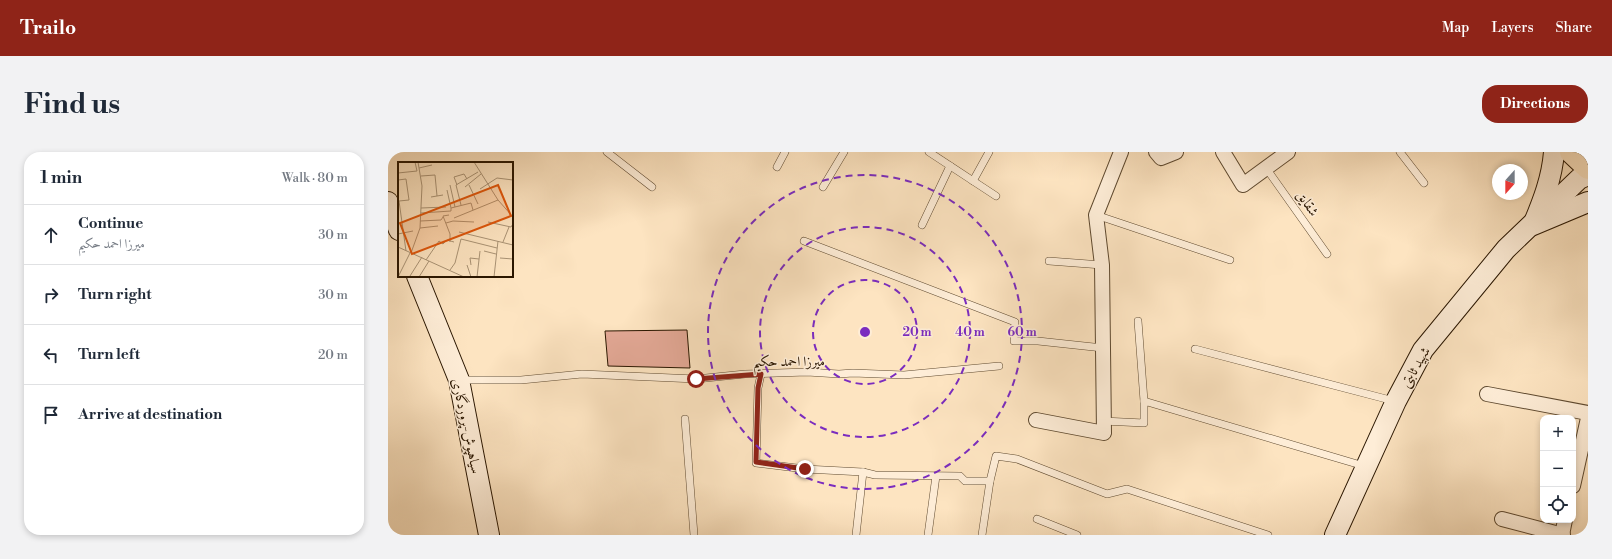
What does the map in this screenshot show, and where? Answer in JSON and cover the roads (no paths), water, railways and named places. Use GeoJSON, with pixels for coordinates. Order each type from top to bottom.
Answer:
{"type":"FeatureCollection","features":[{"type":"Feature","properties":{"kind":"main road"},"geometry":{"type":"LineString","coordinates":[[1533,225],[1549,180],[1554,152]]}},
{"type":"Feature","properties":{"kind":"main road"},"geometry":{"type":"LineString","coordinates":[[1571,152],[1588,168]]}},
{"type":"Feature","properties":{"kind":"main road"},"geometry":{"type":"LineString","coordinates":[[1533,225],[1539,217],[1580,179],[1588,175]]}},
{"type":"Feature","properties":{"kind":"main road"},"geometry":{"type":"LineString","coordinates":[[1533,225],[1588,188]]}},
{"type":"Feature","properties":{"kind":"main road"},"geometry":{"type":"LineString","coordinates":[[388,202],[398,227]]}},
{"type":"Feature","properties":{"kind":"main road"},"geometry":{"type":"LineString","coordinates":[[1533,225],[1588,202]]}},
{"type":"Feature","properties":{"kind":"main road","name":"شهید ثابتی"},"geometry":{"type":"LineString","coordinates":[[1335,535],[1396,401],[1423,350],[1506,249],[1533,225]]}},
{"type":"Feature","properties":{"kind":"main road","name":"سیاهپوش-پروردگاری"},"geometry":{"type":"LineString","coordinates":[[421,277],[459,380],[488,535]]}},
{"type":"Feature","properties":{"kind":"street"},"geometry":{"type":"LineString","coordinates":[[1036,420],[1104,433],[1102,265],[1096,215],[1121,152]]}},
{"type":"Feature","properties":{"kind":"street"},"geometry":{"type":"LineString","coordinates":[[1156,152],[1161,158],[1176,152]]}},
{"type":"Feature","properties":{"kind":"street"},"geometry":{"type":"LineString","coordinates":[[1223,152],[1243,185],[1288,152]]}},
{"type":"Feature","properties":{"kind":"street"},"geometry":{"type":"LineString","coordinates":[[1487,394],[1588,413]]}},
{"type":"Feature","properties":{"kind":"street"},"geometry":{"type":"LineString","coordinates":[[1576,472],[1588,418]]}},
{"type":"Feature","properties":{"kind":"street"},"geometry":{"type":"LineString","coordinates":[[1502,519],[1563,535],[1565,523]]}},
{"type":"Feature","properties":{"kind":"lane"},"geometry":{"type":"LineString","coordinates":[[607,152],[652,187]]}},
{"type":"Feature","properties":{"kind":"lane"},"geometry":{"type":"LineString","coordinates":[[777,167],[785,152]]}},
{"type":"Feature","properties":{"kind":"lane"},"geometry":{"type":"LineString","coordinates":[[823,187],[844,152]]}},
{"type":"Feature","properties":{"kind":"lane"},"geometry":{"type":"LineString","coordinates":[[929,152],[996,196]]}},
{"type":"Feature","properties":{"kind":"lane"},"geometry":{"type":"LineString","coordinates":[[973,181],[989,152]]}},
{"type":"Feature","properties":{"kind":"lane"},"geometry":{"type":"LineString","coordinates":[[1400,152],[1424,183]]}},
{"type":"Feature","properties":{"kind":"lane"},"geometry":{"type":"LineString","coordinates":[[922,225],[950,166]]}},
{"type":"Feature","properties":{"kind":"lane","name":"شقایق"},"geometry":{"type":"LineString","coordinates":[[1266,168],[1327,254]]}},
{"type":"Feature","properties":{"kind":"lane"},"geometry":{"type":"LineString","coordinates":[[1096,215],[1230,260]]}},
{"type":"Feature","properties":{"kind":"lane"},"geometry":{"type":"LineString","coordinates":[[804,241],[1015,322],[1014,341],[1038,341],[1103,348]]}},
{"type":"Feature","properties":{"kind":"lane"},"geometry":{"type":"LineString","coordinates":[[1049,261],[1102,265]]}},
{"type":"Feature","properties":{"kind":"lane"},"geometry":{"type":"LineString","coordinates":[[1103,422],[1144,423],[1144,401],[1138,321]]}},
{"type":"Feature","properties":{"kind":"lane"},"geometry":{"type":"LineString","coordinates":[[1195,349],[1396,401]]}},
{"type":"Feature","properties":{"kind":"lane","name":"میرزا احمد حکیم"},"geometry":{"type":"LineString","coordinates":[[459,380],[521,380],[582,374],[696,379],[807,372],[904,375],[999,366]]}},
{"type":"Feature","properties":{"kind":"lane"},"geometry":{"type":"LineString","coordinates":[[761,374],[758,388],[756,462],[805,469],[863,472],[875,475],[960,476],[965,481],[990,481]]}},
{"type":"Feature","properties":{"kind":"lane"},"geometry":{"type":"LineString","coordinates":[[1144,401],[1366,467]]}},
{"type":"Feature","properties":{"kind":"lane"},"geometry":{"type":"LineString","coordinates":[[685,420],[694,535]]}},
{"type":"Feature","properties":{"kind":"lane"},"geometry":{"type":"LineString","coordinates":[[982,535],[990,481],[996,456],[1017,460],[1107,494],[1127,489],[1268,535]]}},
{"type":"Feature","properties":{"kind":"lane"},"geometry":{"type":"LineString","coordinates":[[856,535],[863,472]]}},
{"type":"Feature","properties":{"kind":"lane"},"geometry":{"type":"LineString","coordinates":[[928,535],[936,476]]}},
{"type":"Feature","properties":{"kind":"lane"},"geometry":{"type":"LineString","coordinates":[[1037,519],[1077,535]]}}]}
